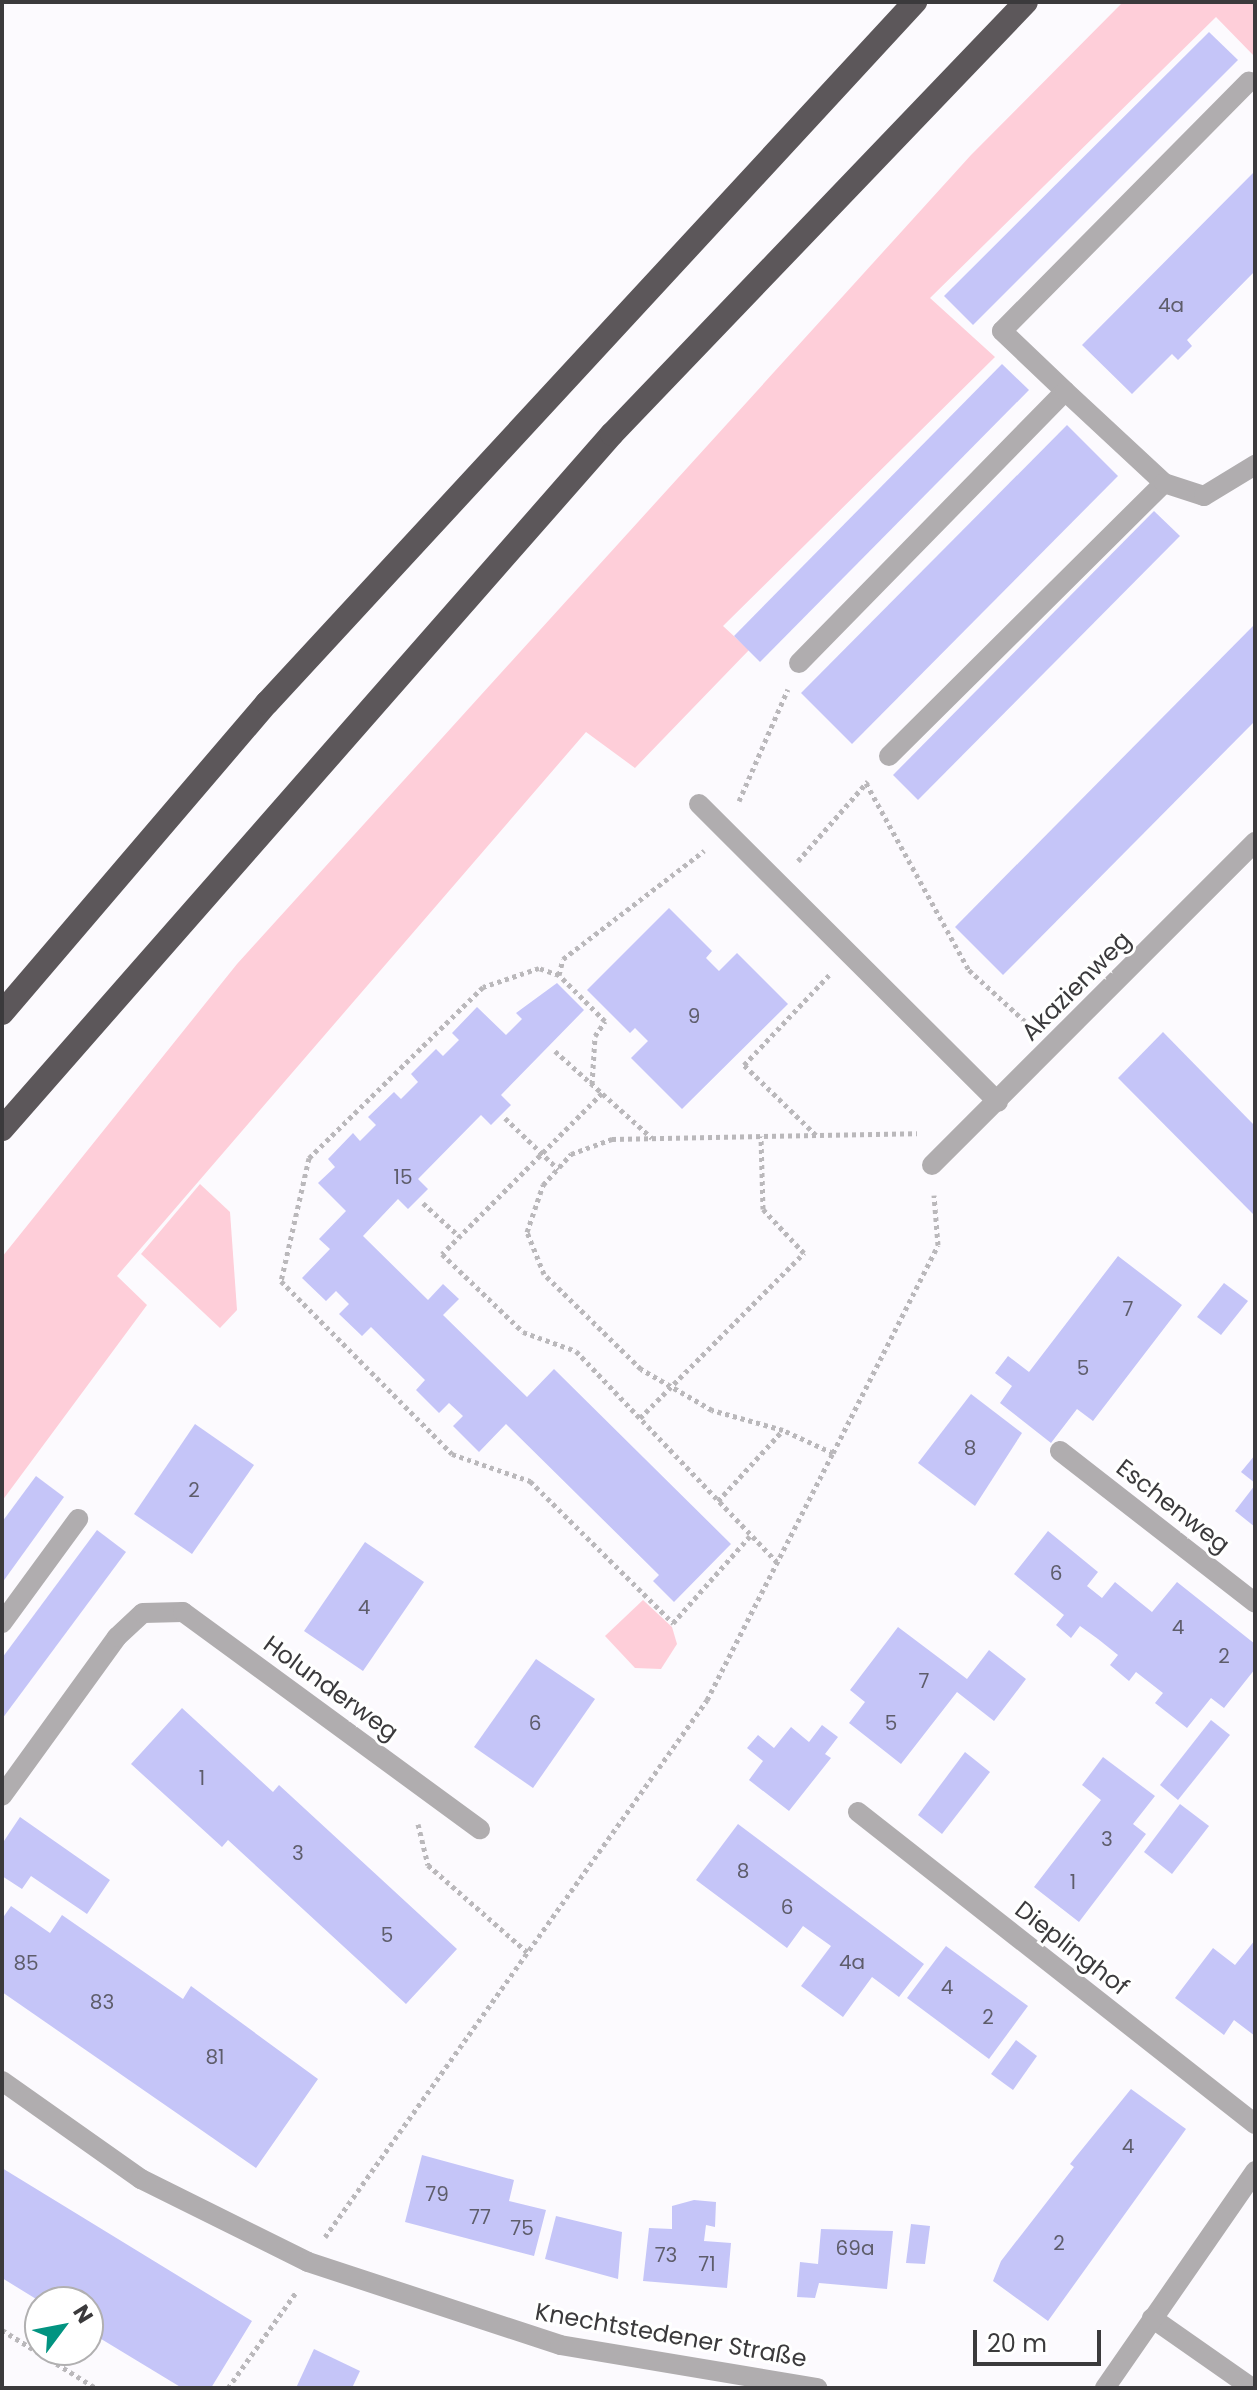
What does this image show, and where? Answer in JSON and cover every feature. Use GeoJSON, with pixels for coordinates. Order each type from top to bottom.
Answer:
{"type":"FeatureCollection","features":[{"type":"Feature","properties":{"kind":"highway"},"geometry":{"type":"LineString","coordinates":[[2,1013],[267,703],[915,2]]}},
{"type":"Feature","properties":{"kind":"highway"},"geometry":{"type":"LineString","coordinates":[[2,1129],[612,434],[1026,2]]}},
{"type":"Feature","properties":{"kind":"street"},"geometry":{"type":"LineString","coordinates":[[1249,81],[1002,331],[1164,483],[1204,496],[1255,465]]}},
{"type":"Feature","properties":{"kind":"street"},"geometry":{"type":"LineString","coordinates":[[799,663],[1065,391]]}},
{"type":"Feature","properties":{"kind":"street"},"geometry":{"type":"LineString","coordinates":[[889,756],[1164,483]]}},
{"type":"Feature","properties":{"kind":"street"},"geometry":{"type":"LineString","coordinates":[[699,804],[998,1102]]}},
{"type":"Feature","properties":{"kind":"street","name":"Akazienweg"},"geometry":{"type":"LineString","coordinates":[[932,1165],[1255,842]]}},
{"type":"Feature","properties":{"kind":"street","name":"Eschenweg"},"geometry":{"type":"LineString","coordinates":[[1060,1451],[1255,1603]]}},
{"type":"Feature","properties":{"kind":"street"},"geometry":{"type":"LineString","coordinates":[[2,1623],[78,1519]]}},
{"type":"Feature","properties":{"kind":"street","name":"Holunderweg"},"geometry":{"type":"LineString","coordinates":[[2,1796],[117,1637],[143,1613],[183,1612],[480,1829]]}},
{"type":"Feature","properties":{"kind":"street","name":"Dieplinghof"},"geometry":{"type":"LineString","coordinates":[[858,1812],[1255,2124]]}},
{"type":"Feature","properties":{"kind":"street","name":"Knechtstedener Straße"},"geometry":{"type":"LineString","coordinates":[[2,2081],[141,2179],[313,2263],[560,2345],[817,2388]]}},
{"type":"Feature","properties":{"kind":"street"},"geometry":{"type":"LineString","coordinates":[[1105,2388],[1255,2171]]}},
{"type":"Feature","properties":{"kind":"street"},"geometry":{"type":"LineString","coordinates":[[1152,2318],[1252,2388]]}},
{"type":"Feature","properties":{"kind":"path"},"geometry":{"type":"LineString","coordinates":[[559,975],[578,942],[677,876],[726,831],[799,663]]}},
{"type":"Feature","properties":{"kind":"path"},"geometry":{"type":"LineString","coordinates":[[779,883],[889,756]]}},
{"type":"Feature","properties":{"kind":"path"},"geometry":{"type":"LineString","coordinates":[[866,783],[969,970],[1052,1047]]}},
{"type":"Feature","properties":{"kind":"path"},"geometry":{"type":"LineString","coordinates":[[816,1135],[744,1065],[849,954]]}},
{"type":"Feature","properties":{"kind":"path"},"geometry":{"type":"LineString","coordinates":[[592,1084],[595,1036],[605,1021],[559,975],[539,968],[483,987],[309,1158],[281,1281],[452,1454],[530,1481],[673,1623],[750,1536]]}},
{"type":"Feature","properties":{"kind":"path"},"geometry":{"type":"LineString","coordinates":[[555,1051],[653,1139]]}},
{"type":"Feature","properties":{"kind":"path"},"geometry":{"type":"LineString","coordinates":[[602,1093],[442,1254],[523,1332],[576,1351],[777,1562]]}},
{"type":"Feature","properties":{"kind":"path"},"geometry":{"type":"LineString","coordinates":[[505,1118],[558,1169]]}},
{"type":"Feature","properties":{"kind":"path"},"geometry":{"type":"LineString","coordinates":[[833,1453],[783,1430],[712,1410],[641,1369],[544,1274],[527,1232],[543,1185],[571,1154],[612,1139],[966,1132]]}},
{"type":"Feature","properties":{"kind":"path"},"geometry":{"type":"LineString","coordinates":[[640,1418],[804,1253],[763,1209],[761,1136]]}},
{"type":"Feature","properties":{"kind":"path"},"geometry":{"type":"LineString","coordinates":[[228,2388],[527,1952],[707,1700],[938,1245],[932,1165]]}},
{"type":"Feature","properties":{"kind":"path"},"geometry":{"type":"LineString","coordinates":[[423,1203],[459,1236]]}},
{"type":"Feature","properties":{"kind":"path"},"geometry":{"type":"LineString","coordinates":[[718,1501],[783,1430]]}},
{"type":"Feature","properties":{"kind":"path"},"geometry":{"type":"LineString","coordinates":[[405,1773],[428,1865],[527,1952]]}},
{"type":"Feature","properties":{"kind":"path"},"geometry":{"type":"LineString","coordinates":[[2,2330],[96,2388]]}},
{"type":"Feature","properties":{"kind":"shaded area"},"geometry":{"type":"Polygon","coordinates":[[[1123,2],[1255,2],[1255,57],[1216,17],[930,298],[995,357],[723,626],[749,650],[635,768],[586,732],[117,1276],[147,1305],[2,1501],[2,1257],[237,964],[971,155],[1123,2]]]}},
{"type":"Feature","properties":{"kind":"shaded area"},"geometry":{"type":"Polygon","coordinates":[[[200,1184],[230,1212],[237,1310],[220,1328],[141,1254],[200,1184]]]}},
{"type":"Feature","properties":{"kind":"shaded area"},"geometry":{"type":"Polygon","coordinates":[[[643,1600],[672,1627],[677,1644],[661,1669],[635,1668],[605,1636],[643,1600]]]}},
{"type":"Feature","properties":{"kind":"building"},"geometry":{"type":"Polygon","coordinates":[[[1209,32],[1238,60],[973,325],[944,296],[1209,32]]]}},
{"type":"Feature","properties":{"kind":"building"},"geometry":{"type":"Polygon","coordinates":[[[1255,171],[1255,271],[1187,340],[1192,346],[1178,360],[1172,354],[1132,394],[1082,345],[1255,171]]]}},
{"type":"Feature","properties":{"kind":"building"},"geometry":{"type":"Polygon","coordinates":[[[1002,364],[1029,390],[760,662],[734,636],[1002,364]]]}},
{"type":"Feature","properties":{"kind":"building"},"geometry":{"type":"Polygon","coordinates":[[[1067,425],[1118,476],[852,744],[801,693],[1067,425]]]}},
{"type":"Feature","properties":{"kind":"building"},"geometry":{"type":"Polygon","coordinates":[[[1154,511],[1180,536],[918,800],[893,775],[1154,511]]]}},
{"type":"Feature","properties":{"kind":"building"},"geometry":{"type":"Polygon","coordinates":[[[1255,624],[1255,721],[1003,975],[955,927],[1255,624]]]}},
{"type":"Feature","properties":{"kind":"building"},"geometry":{"type":"Polygon","coordinates":[[[669,908],[712,951],[706,958],[719,971],[737,953],[788,1004],[682,1109],[631,1058],[648,1041],[635,1028],[630,1033],[587,990],[669,908]]]}},
{"type":"Feature","properties":{"kind":"building"},"geometry":{"type":"Polygon","coordinates":[[[557,983],[584,1010],[501,1095],[511,1105],[491,1125],[481,1115],[418,1179],[428,1189],[408,1209],[398,1199],[363,1236],[428,1300],[443,1284],[459,1299],[443,1315],[527,1397],[554,1369],[731,1544],[674,1602],[653,1581],[659,1575],[506,1424],[479,1452],[453,1426],[463,1416],[449,1403],[439,1413],[416,1390],[425,1380],[371,1327],[362,1336],[339,1314],[349,1304],[336,1291],[326,1301],[302,1278],[330,1249],[319,1239],[346,1211],[318,1183],[335,1167],[328,1159],[353,1133],[360,1141],[376,1125],[368,1117],[394,1092],[401,1099],[418,1082],[411,1074],[436,1049],[443,1056],[459,1040],[452,1033],[477,1007],[506,1035],[522,1019],[516,1013],[557,983]]]}},
{"type":"Feature","properties":{"kind":"building"},"geometry":{"type":"Polygon","coordinates":[[[1163,1032],[1254,1125],[1255,1216],[1118,1078],[1163,1032]]]}},
{"type":"Feature","properties":{"kind":"building"},"geometry":{"type":"Polygon","coordinates":[[[1118,1256],[1182,1305],[1093,1421],[1077,1409],[1051,1443],[1000,1403],[1012,1386],[995,1373],[1008,1356],[1029,1372],[1118,1256]]]}},
{"type":"Feature","properties":{"kind":"building"},"geometry":{"type":"Polygon","coordinates":[[[1224,1283],[1248,1301],[1221,1335],[1197,1317],[1224,1283]]]}},
{"type":"Feature","properties":{"kind":"building"},"geometry":{"type":"Polygon","coordinates":[[[971,1394],[1022,1433],[975,1506],[918,1463],[971,1394]]]}},
{"type":"Feature","properties":{"kind":"building"},"geometry":{"type":"Polygon","coordinates":[[[195,1424],[254,1465],[192,1554],[134,1514],[195,1424]]]}},
{"type":"Feature","properties":{"kind":"building"},"geometry":{"type":"Polygon","coordinates":[[[1255,1455],[1255,1483],[1241,1472],[1255,1455]]]}},
{"type":"Feature","properties":{"kind":"building"},"geometry":{"type":"Polygon","coordinates":[[[36,1476],[64,1497],[2,1583],[2,1522],[36,1476]]]}},
{"type":"Feature","properties":{"kind":"building"},"geometry":{"type":"Polygon","coordinates":[[[1255,1485],[1255,1527],[1235,1511],[1255,1485]]]}},
{"type":"Feature","properties":{"kind":"building"},"geometry":{"type":"Polygon","coordinates":[[[97,1530],[126,1552],[2,1719],[2,1658],[97,1530]]]}},
{"type":"Feature","properties":{"kind":"building"},"geometry":{"type":"Polygon","coordinates":[[[1048,1531],[1098,1572],[1087,1586],[1102,1598],[1115,1582],[1152,1612],[1177,1582],[1255,1644],[1255,1669],[1224,1708],[1211,1698],[1187,1728],[1155,1703],[1163,1693],[1136,1672],[1129,1681],[1110,1665],[1118,1655],[1098,1639],[1080,1626],[1071,1638],[1056,1625],[1064,1615],[1014,1574],[1048,1531]]]}},
{"type":"Feature","properties":{"kind":"building"},"geometry":{"type":"Polygon","coordinates":[[[365,1542],[424,1582],[363,1671],[304,1631],[365,1542]]]}},
{"type":"Feature","properties":{"kind":"building"},"geometry":{"type":"Polygon","coordinates":[[[898,1627],[967,1679],[989,1650],[1026,1679],[994,1721],[957,1692],[901,1764],[849,1723],[865,1702],[850,1690],[898,1627]]]}},
{"type":"Feature","properties":{"kind":"building"},"geometry":{"type":"Polygon","coordinates":[[[536,1659],[595,1699],[533,1788],[474,1747],[536,1659]]]}},
{"type":"Feature","properties":{"kind":"building"},"geometry":{"type":"Polygon","coordinates":[[[182,1708],[273,1792],[279,1785],[457,1949],[406,2004],[228,1840],[222,1847],[131,1764],[182,1708]]]}},
{"type":"Feature","properties":{"kind":"building"},"geometry":{"type":"Polygon","coordinates":[[[1211,1720],[1230,1735],[1178,1800],[1160,1785],[1211,1720]]]}},
{"type":"Feature","properties":{"kind":"building"},"geometry":{"type":"Polygon","coordinates":[[[822,1725],[838,1737],[825,1754],[831,1758],[789,1811],[749,1780],[763,1761],[747,1748],[758,1735],[774,1748],[791,1727],[809,1742],[822,1725]]]}},
{"type":"Feature","properties":{"kind":"building"},"geometry":{"type":"Polygon","coordinates":[[[965,1752],[990,1772],[942,1834],[918,1815],[965,1752]]]}},
{"type":"Feature","properties":{"kind":"building"},"geometry":{"type":"Polygon","coordinates":[[[1103,1757],[1155,1796],[1133,1824],[1146,1834],[1079,1922],[1034,1887],[1101,1800],[1082,1785],[1103,1757]]]}},
{"type":"Feature","properties":{"kind":"building"},"geometry":{"type":"Polygon","coordinates":[[[1180,1804],[1209,1826],[1172,1874],[1144,1852],[1180,1804]]]}},
{"type":"Feature","properties":{"kind":"building"},"geometry":{"type":"Polygon","coordinates":[[[20,1817],[110,1880],[87,1914],[31,1876],[22,1889],[2,1876],[2,1844],[20,1817]]]}},
{"type":"Feature","properties":{"kind":"building"},"geometry":{"type":"Polygon","coordinates":[[[738,1824],[924,1964],[899,1997],[872,1977],[843,2017],[801,1986],[831,1946],[803,1926],[787,1948],[696,1880],[738,1824]]]}},
{"type":"Feature","properties":{"kind":"building"},"geometry":{"type":"Polygon","coordinates":[[[11,1906],[50,1933],[62,1915],[183,1999],[191,1986],[318,2079],[256,2168],[2,1992],[2,1919],[11,1906]]]}},
{"type":"Feature","properties":{"kind":"building"},"geometry":{"type":"Polygon","coordinates":[[[1255,1940],[1255,2036],[1234,2020],[1224,2035],[1175,1998],[1213,1948],[1235,1965],[1255,1940]]]}},
{"type":"Feature","properties":{"kind":"building"},"geometry":{"type":"Polygon","coordinates":[[[946,1946],[1028,2006],[989,2059],[907,1998],[946,1946]]]}},
{"type":"Feature","properties":{"kind":"building"},"geometry":{"type":"Polygon","coordinates":[[[1016,2040],[1037,2056],[1013,2090],[991,2074],[1016,2040]]]}},
{"type":"Feature","properties":{"kind":"building"},"geometry":{"type":"Polygon","coordinates":[[[1131,2089],[1186,2129],[1048,2321],[993,2281],[1001,2261],[1074,2167],[1070,2164],[1131,2089]]]}},
{"type":"Feature","properties":{"kind":"building"},"geometry":{"type":"Polygon","coordinates":[[[422,2155],[514,2180],[509,2201],[546,2210],[534,2256],[405,2222],[422,2155]]]}},
{"type":"Feature","properties":{"kind":"building"},"geometry":{"type":"Polygon","coordinates":[[[2,2168],[252,2321],[211,2388],[182,2388],[104,2341],[104,2286],[24,2286],[24,2292],[2,2278],[2,2168]]]}},
{"type":"Feature","properties":{"kind":"building"},"geometry":{"type":"Polygon","coordinates":[[[694,2200],[716,2202],[715,2227],[706,2225],[704,2241],[731,2243],[727,2288],[643,2281],[649,2228],[672,2229],[672,2206],[694,2200]]]}},
{"type":"Feature","properties":{"kind":"building"},"geometry":{"type":"Polygon","coordinates":[[[556,2216],[622,2232],[618,2279],[545,2259],[556,2216]]]}},
{"type":"Feature","properties":{"kind":"building"},"geometry":{"type":"Polygon","coordinates":[[[911,2224],[930,2226],[925,2264],[906,2263],[911,2224]]]}},
{"type":"Feature","properties":{"kind":"building"},"geometry":{"type":"Polygon","coordinates":[[[821,2229],[893,2231],[887,2289],[819,2283],[815,2298],[797,2297],[800,2262],[818,2264],[821,2229]]]}},
{"type":"Feature","properties":{"kind":"building"},"geometry":{"type":"Polygon","coordinates":[[[314,2349],[360,2371],[352,2388],[296,2388],[314,2349]]]}}]}
